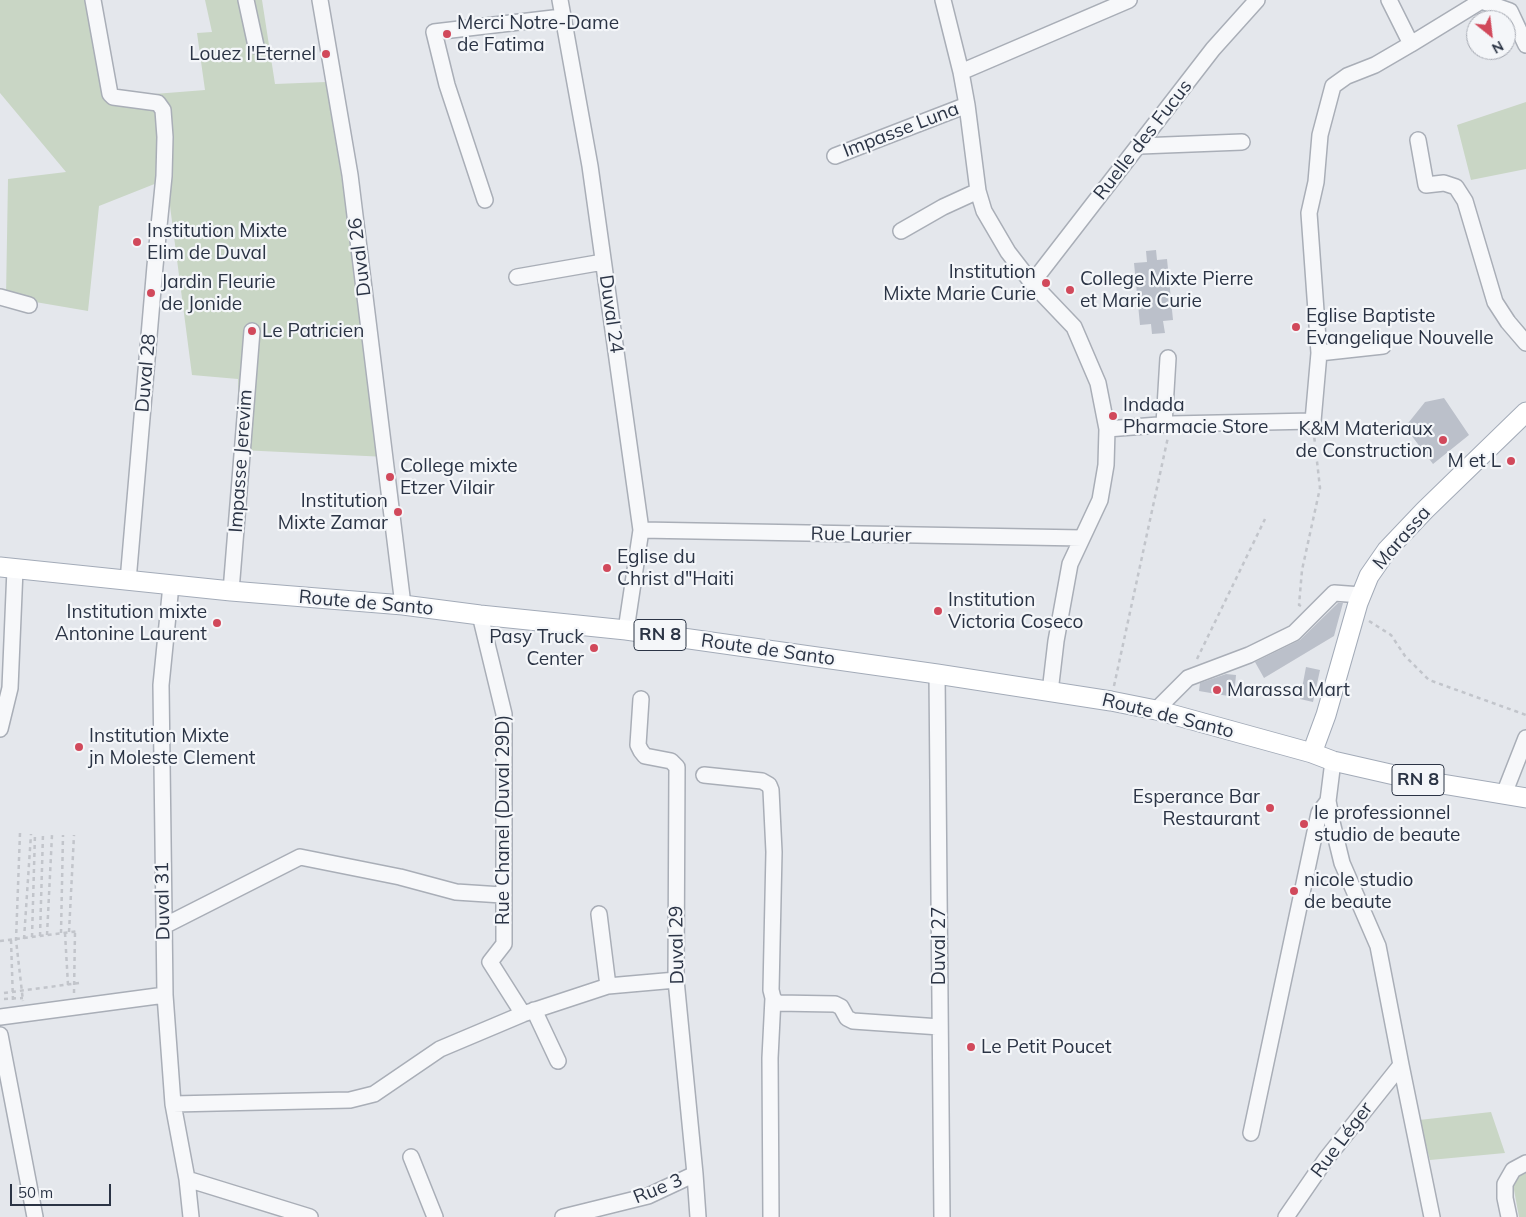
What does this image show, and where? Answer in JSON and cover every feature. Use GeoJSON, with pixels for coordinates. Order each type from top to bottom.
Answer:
{"type":"FeatureCollection","features":[{"type":"Feature","properties":{"kind":"main road","name":"Marassa"},"geometry":{"type":"LineString","coordinates":[[1312,753],[1326,715],[1361,595],[1369,576],[1388,550],[1425,510],[1526,412]]}},
{"type":"Feature","properties":{"kind":"main road","name":"Route de Santo"},"geometry":{"type":"LineString","coordinates":[[8,568],[232,591],[403,605],[626,630],[937,674],[1111,701],[1156,710],[1312,753],[1333,761],[1412,779],[1526,798]]}},
{"type":"Feature","properties":{"kind":"street","name":"Duval 28"},"geometry":{"type":"LineString","coordinates":[[93,0],[110,94],[113,97],[158,103],[161,106],[165,137],[164,176],[128,581]]}},
{"type":"Feature","properties":{"kind":"street"},"geometry":{"type":"LineString","coordinates":[[246,0],[256,46]]}},
{"type":"Feature","properties":{"kind":"street","name":"Duval 26"},"geometry":{"type":"LineString","coordinates":[[320,0],[350,175],[403,605]]}},
{"type":"Feature","properties":{"kind":"street","name":"Duval 24"},"geometry":{"type":"LineString","coordinates":[[560,0],[590,166],[641,530],[626,630]]}},
{"type":"Feature","properties":{"kind":"street"},"geometry":{"type":"LineString","coordinates":[[944,0],[961,72],[978,191],[984,211],[1008,252],[1032,283],[1074,326],[1098,383],[1107,429],[1106,465],[1100,500],[1070,564],[1056,641],[1050,692]]}},
{"type":"Feature","properties":{"kind":"street"},"geometry":{"type":"LineString","coordinates":[[961,72],[1129,0]]}},
{"type":"Feature","properties":{"kind":"street","name":"Ruelle des Fucus"},"geometry":{"type":"LineString","coordinates":[[1032,283],[1140,146],[1213,49],[1256,0]]}},
{"type":"Feature","properties":{"kind":"street"},"geometry":{"type":"LineString","coordinates":[[1388,0],[1411,44]]}},
{"type":"Feature","properties":{"kind":"street"},"geometry":{"type":"LineString","coordinates":[[1107,429],[1168,424],[1313,421],[1319,353],[1309,213],[1316,182],[1320,135],[1333,86],[1347,76],[1375,65],[1481,1],[1510,11],[1526,45]]}},
{"type":"Feature","properties":{"kind":"street"},"geometry":{"type":"LineString","coordinates":[[484,200],[447,85],[434,32],[562,17]]}},
{"type":"Feature","properties":{"kind":"street","name":"Impasse Luna"},"geometry":{"type":"LineString","coordinates":[[835,156],[967,105]]}},
{"type":"Feature","properties":{"kind":"street"},"geometry":{"type":"LineString","coordinates":[[1418,140],[1426,185],[1444,184],[1456,187],[1465,201],[1496,302],[1526,344]]}},
{"type":"Feature","properties":{"kind":"street"},"geometry":{"type":"LineString","coordinates":[[1140,146],[1242,142]]}},
{"type":"Feature","properties":{"kind":"street"},"geometry":{"type":"LineString","coordinates":[[901,231],[942,207],[978,191]]}},
{"type":"Feature","properties":{"kind":"street"},"geometry":{"type":"LineString","coordinates":[[517,277],[603,262]]}},
{"type":"Feature","properties":{"kind":"street"},"geometry":{"type":"LineString","coordinates":[[0,297],[29,305]]}},
{"type":"Feature","properties":{"kind":"street","name":"Impasse Jerevim"},"geometry":{"type":"LineString","coordinates":[[232,591],[252,331]]}},
{"type":"Feature","properties":{"kind":"street"},"geometry":{"type":"LineString","coordinates":[[1319,353],[1383,346]]}},
{"type":"Feature","properties":{"kind":"street"},"geometry":{"type":"LineString","coordinates":[[1168,358],[1168,424]]}},
{"type":"Feature","properties":{"kind":"street","name":"Rue Laurier"},"geometry":{"type":"LineString","coordinates":[[641,530],[1082,538]]}},
{"type":"Feature","properties":{"kind":"street"},"geometry":{"type":"LineString","coordinates":[[0,729],[10,688],[8,568]]}},
{"type":"Feature","properties":{"kind":"street","name":"Duval 31"},"geometry":{"type":"LineString","coordinates":[[170,585],[161,685],[165,995],[173,1104],[187,1180],[191,1217]]}},
{"type":"Feature","properties":{"kind":"street"},"geometry":{"type":"LineString","coordinates":[[1156,710],[1188,678],[1249,656],[1294,633],[1334,593],[1361,595]]}},
{"type":"Feature","properties":{"kind":"street","name":"Rue Chanel (Duval 29D)"},"geometry":{"type":"LineString","coordinates":[[480,615],[504,714],[502,895],[504,944],[490,962],[529,1012]]}},
{"type":"Feature","properties":{"kind":"street","name":"Duval 27"},"geometry":{"type":"LineString","coordinates":[[937,674],[942,1217]]}},
{"type":"Feature","properties":{"kind":"street","name":"Duval 29"},"geometry":{"type":"LineString","coordinates":[[641,698],[638,745],[641,751],[645,756],[671,761],[677,767],[676,980],[698,1217]]}},
{"type":"Feature","properties":{"kind":"street"},"geometry":{"type":"LineString","coordinates":[[1504,794],[1526,738]]}},
{"type":"Feature","properties":{"kind":"street"},"geometry":{"type":"LineString","coordinates":[[1333,761],[1328,800],[1342,863],[1378,946],[1400,1065],[1432,1217]]}},
{"type":"Feature","properties":{"kind":"street"},"geometry":{"type":"LineString","coordinates":[[704,775],[762,782],[769,785],[771,790],[774,852],[771,990],[773,998],[770,1058],[771,1217]]}},
{"type":"Feature","properties":{"kind":"street"},"geometry":{"type":"LineString","coordinates":[[1251,1132],[1319,813],[1328,800]]}},
{"type":"Feature","properties":{"kind":"street"},"geometry":{"type":"LineString","coordinates":[[164,926],[300,858],[400,876],[456,892],[502,895]]}},
{"type":"Feature","properties":{"kind":"street"},"geometry":{"type":"LineString","coordinates":[[599,914],[608,986]]}},
{"type":"Feature","properties":{"kind":"street"},"geometry":{"type":"LineString","coordinates":[[173,1104],[350,1100],[374,1094],[440,1049],[529,1012],[608,986],[676,980]]}},
{"type":"Feature","properties":{"kind":"street"},"geometry":{"type":"LineString","coordinates":[[0,1017],[165,995]]}},
{"type":"Feature","properties":{"kind":"street"},"geometry":{"type":"LineString","coordinates":[[773,998],[778,1003],[835,1004],[841,1007],[847,1018],[853,1021],[940,1027]]}},
{"type":"Feature","properties":{"kind":"street"},"geometry":{"type":"LineString","coordinates":[[529,1012],[558,1061]]}},
{"type":"Feature","properties":{"kind":"street"},"geometry":{"type":"LineString","coordinates":[[0,1035],[7,1111],[35,1217]]}},
{"type":"Feature","properties":{"kind":"street","name":"Rue Léger"},"geometry":{"type":"LineString","coordinates":[[1286,1217],[1326,1159],[1400,1065]]}},
{"type":"Feature","properties":{"kind":"street"},"geometry":{"type":"LineString","coordinates":[[411,1157],[435,1217]]}},
{"type":"Feature","properties":{"kind":"street"},"geometry":{"type":"LineString","coordinates":[[1509,1217],[1505,1198],[1505,1184],[1513,1170],[1526,1163]]}},
{"type":"Feature","properties":{"kind":"street","name":"Rue 3"},"geometry":{"type":"LineString","coordinates":[[562,1217],[648,1196],[695,1174]]}},
{"type":"Feature","properties":{"kind":"street"},"geometry":{"type":"LineString","coordinates":[[187,1180],[310,1217]]}},
{"type":"Feature","properties":{"kind":"path"},"geometry":{"type":"LineString","coordinates":[[1313,421],[1320,488],[1302,570],[1299,605],[1315,613]]}},
{"type":"Feature","properties":{"kind":"path"},"geometry":{"type":"LineString","coordinates":[[1111,701],[1168,424]]}},
{"type":"Feature","properties":{"kind":"path"},"geometry":{"type":"LineString","coordinates":[[1188,678],[1265,519]]}},
{"type":"Feature","properties":{"kind":"path"},"geometry":{"type":"LineString","coordinates":[[1356,613],[1391,635],[1405,656],[1429,680],[1526,715]]}},
{"type":"Feature","properties":{"kind":"path"},"geometry":{"type":"LineString","coordinates":[[20,833],[16,940],[24,1004]]}},
{"type":"Feature","properties":{"kind":"path"},"geometry":{"type":"LineString","coordinates":[[24,938],[33,834],[32,937]]}},
{"type":"Feature","properties":{"kind":"path"},"geometry":{"type":"LineString","coordinates":[[40,936],[43,834]]}},
{"type":"Feature","properties":{"kind":"path"},"geometry":{"type":"LineString","coordinates":[[47,935],[52,834]]}},
{"type":"Feature","properties":{"kind":"path"},"geometry":{"type":"LineString","coordinates":[[63,835],[63,933],[68,984]]}},
{"type":"Feature","properties":{"kind":"path"},"geometry":{"type":"LineString","coordinates":[[69,932],[74,835]]}},
{"type":"Feature","properties":{"kind":"path"},"geometry":{"type":"LineString","coordinates":[[0,941],[79,931]]}},
{"type":"Feature","properties":{"kind":"path"},"geometry":{"type":"LineString","coordinates":[[74,993],[75,932]]}},
{"type":"Feature","properties":{"kind":"path"},"geometry":{"type":"LineString","coordinates":[[11,940],[13,1006]]}},
{"type":"Feature","properties":{"kind":"path"},"geometry":{"type":"LineString","coordinates":[[4,993],[80,983]]}},
{"type":"Feature","properties":{"kind":"green space"},"geometry":{"type":"Polygon","coordinates":[[[0,0],[90,0],[103,91],[129,96],[205,90],[197,33],[212,32],[205,0],[262,0],[275,84],[326,82],[387,457],[240,450],[238,379],[192,375],[167,183],[157,183],[99,206],[88,311],[6,297],[8,179],[66,172],[0,93],[0,0]]]}},
{"type":"Feature","properties":{"kind":"green space"},"geometry":{"type":"Polygon","coordinates":[[[1526,102],[1526,169],[1471,180],[1457,125],[1526,102]]]}},
{"type":"Feature","properties":{"kind":"green space"},"geometry":{"type":"Polygon","coordinates":[[[1491,1112],[1505,1153],[1430,1160],[1419,1120],[1491,1112]]]}},
{"type":"Feature","properties":{"kind":"green space"},"geometry":{"type":"Polygon","coordinates":[[[1526,1165],[1526,1217],[1519,1217],[1510,1168],[1526,1165]]]}},
{"type":"Feature","properties":{"kind":"building"},"geometry":{"type":"Polygon","coordinates":[[[1156,250],[1157,260],[1167,259],[1173,320],[1163,321],[1165,333],[1152,334],[1151,324],[1140,325],[1134,263],[1147,262],[1146,251],[1156,250]]]}},
{"type":"Feature","properties":{"kind":"building"},"geometry":{"type":"Polygon","coordinates":[[[1444,398],[1469,435],[1433,464],[1405,427],[1425,402],[1444,398]]]}},
{"type":"Feature","properties":{"kind":"building"},"geometry":{"type":"Polygon","coordinates":[[[1338,603],[1343,603],[1334,636],[1264,678],[1255,662],[1300,640],[1338,603]]]}},
{"type":"Feature","properties":{"kind":"building"},"geometry":{"type":"Polygon","coordinates":[[[1306,667],[1320,670],[1313,702],[1300,699],[1306,667]]]}},
{"type":"Feature","properties":{"kind":"building"},"geometry":{"type":"Polygon","coordinates":[[[1226,674],[1236,675],[1234,697],[1199,691],[1200,683],[1226,674]]]}},
{"type":"Feature","properties":{"kind":"place","name":"Merci Notre-Dame de Fatima"},"geometry":{"type":"Point","coordinates":[447,34]}},
{"type":"Feature","properties":{"kind":"place","name":"Louez l'Eternel"},"geometry":{"type":"Point","coordinates":[326,54]}},
{"type":"Feature","properties":{"kind":"place","name":"Institution Mixte Elim de Duval"},"geometry":{"type":"Point","coordinates":[137,242]}},
{"type":"Feature","properties":{"kind":"place","name":"Institution Mixte Marie Curie"},"geometry":{"type":"Point","coordinates":[1046,283]}},
{"type":"Feature","properties":{"kind":"place","name":"College Mixte Pierre et Marie Curie"},"geometry":{"type":"Point","coordinates":[1070,290]}},
{"type":"Feature","properties":{"kind":"place","name":"Jardin Fleurie de Jonide"},"geometry":{"type":"Point","coordinates":[151,293]}},
{"type":"Feature","properties":{"kind":"place","name":"Eglise Baptiste Evangelique Nouvelle"},"geometry":{"type":"Point","coordinates":[1296,327]}},
{"type":"Feature","properties":{"kind":"place","name":"Le Patricien"},"geometry":{"type":"Point","coordinates":[252,331]}},
{"type":"Feature","properties":{"kind":"place","name":"Indada Pharmacie Store"},"geometry":{"type":"Point","coordinates":[1113,416]}},
{"type":"Feature","properties":{"kind":"place","name":"K&M Materiaux de Construction"},"geometry":{"type":"Point","coordinates":[1443,440]}},
{"type":"Feature","properties":{"kind":"place","name":"M et L"},"geometry":{"type":"Point","coordinates":[1511,461]}},
{"type":"Feature","properties":{"kind":"place","name":"College mixte Etzer Vilair"},"geometry":{"type":"Point","coordinates":[390,477]}},
{"type":"Feature","properties":{"kind":"place","name":"Institution Mixte Zamar"},"geometry":{"type":"Point","coordinates":[398,512]}},
{"type":"Feature","properties":{"kind":"place","name":"Eglise du Christ d\"Haiti"},"geometry":{"type":"Point","coordinates":[607,568]}},
{"type":"Feature","properties":{"kind":"place","name":"Institution Victoria Coseco"},"geometry":{"type":"Point","coordinates":[938,611]}},
{"type":"Feature","properties":{"kind":"place","name":"Institution mixte Antonine Laurent"},"geometry":{"type":"Point","coordinates":[217,623]}},
{"type":"Feature","properties":{"kind":"place","name":"Pasy Truck Center"},"geometry":{"type":"Point","coordinates":[594,648]}},
{"type":"Feature","properties":{"kind":"place","name":"Marassa Mart"},"geometry":{"type":"Point","coordinates":[1217,690]}},
{"type":"Feature","properties":{"kind":"place","name":"Institution Mixte jn Moleste Clement"},"geometry":{"type":"Point","coordinates":[79,747]}},
{"type":"Feature","properties":{"kind":"place","name":"Esperance Bar Restaurant"},"geometry":{"type":"Point","coordinates":[1270,808]}},
{"type":"Feature","properties":{"kind":"place","name":"le professionnel studio de beaute"},"geometry":{"type":"Point","coordinates":[1304,824]}},
{"type":"Feature","properties":{"kind":"place","name":"nicole studio de beaute"},"geometry":{"type":"Point","coordinates":[1294,891]}},
{"type":"Feature","properties":{"kind":"place","name":"Le Petit Poucet"},"geometry":{"type":"Point","coordinates":[971,1047]}}]}
